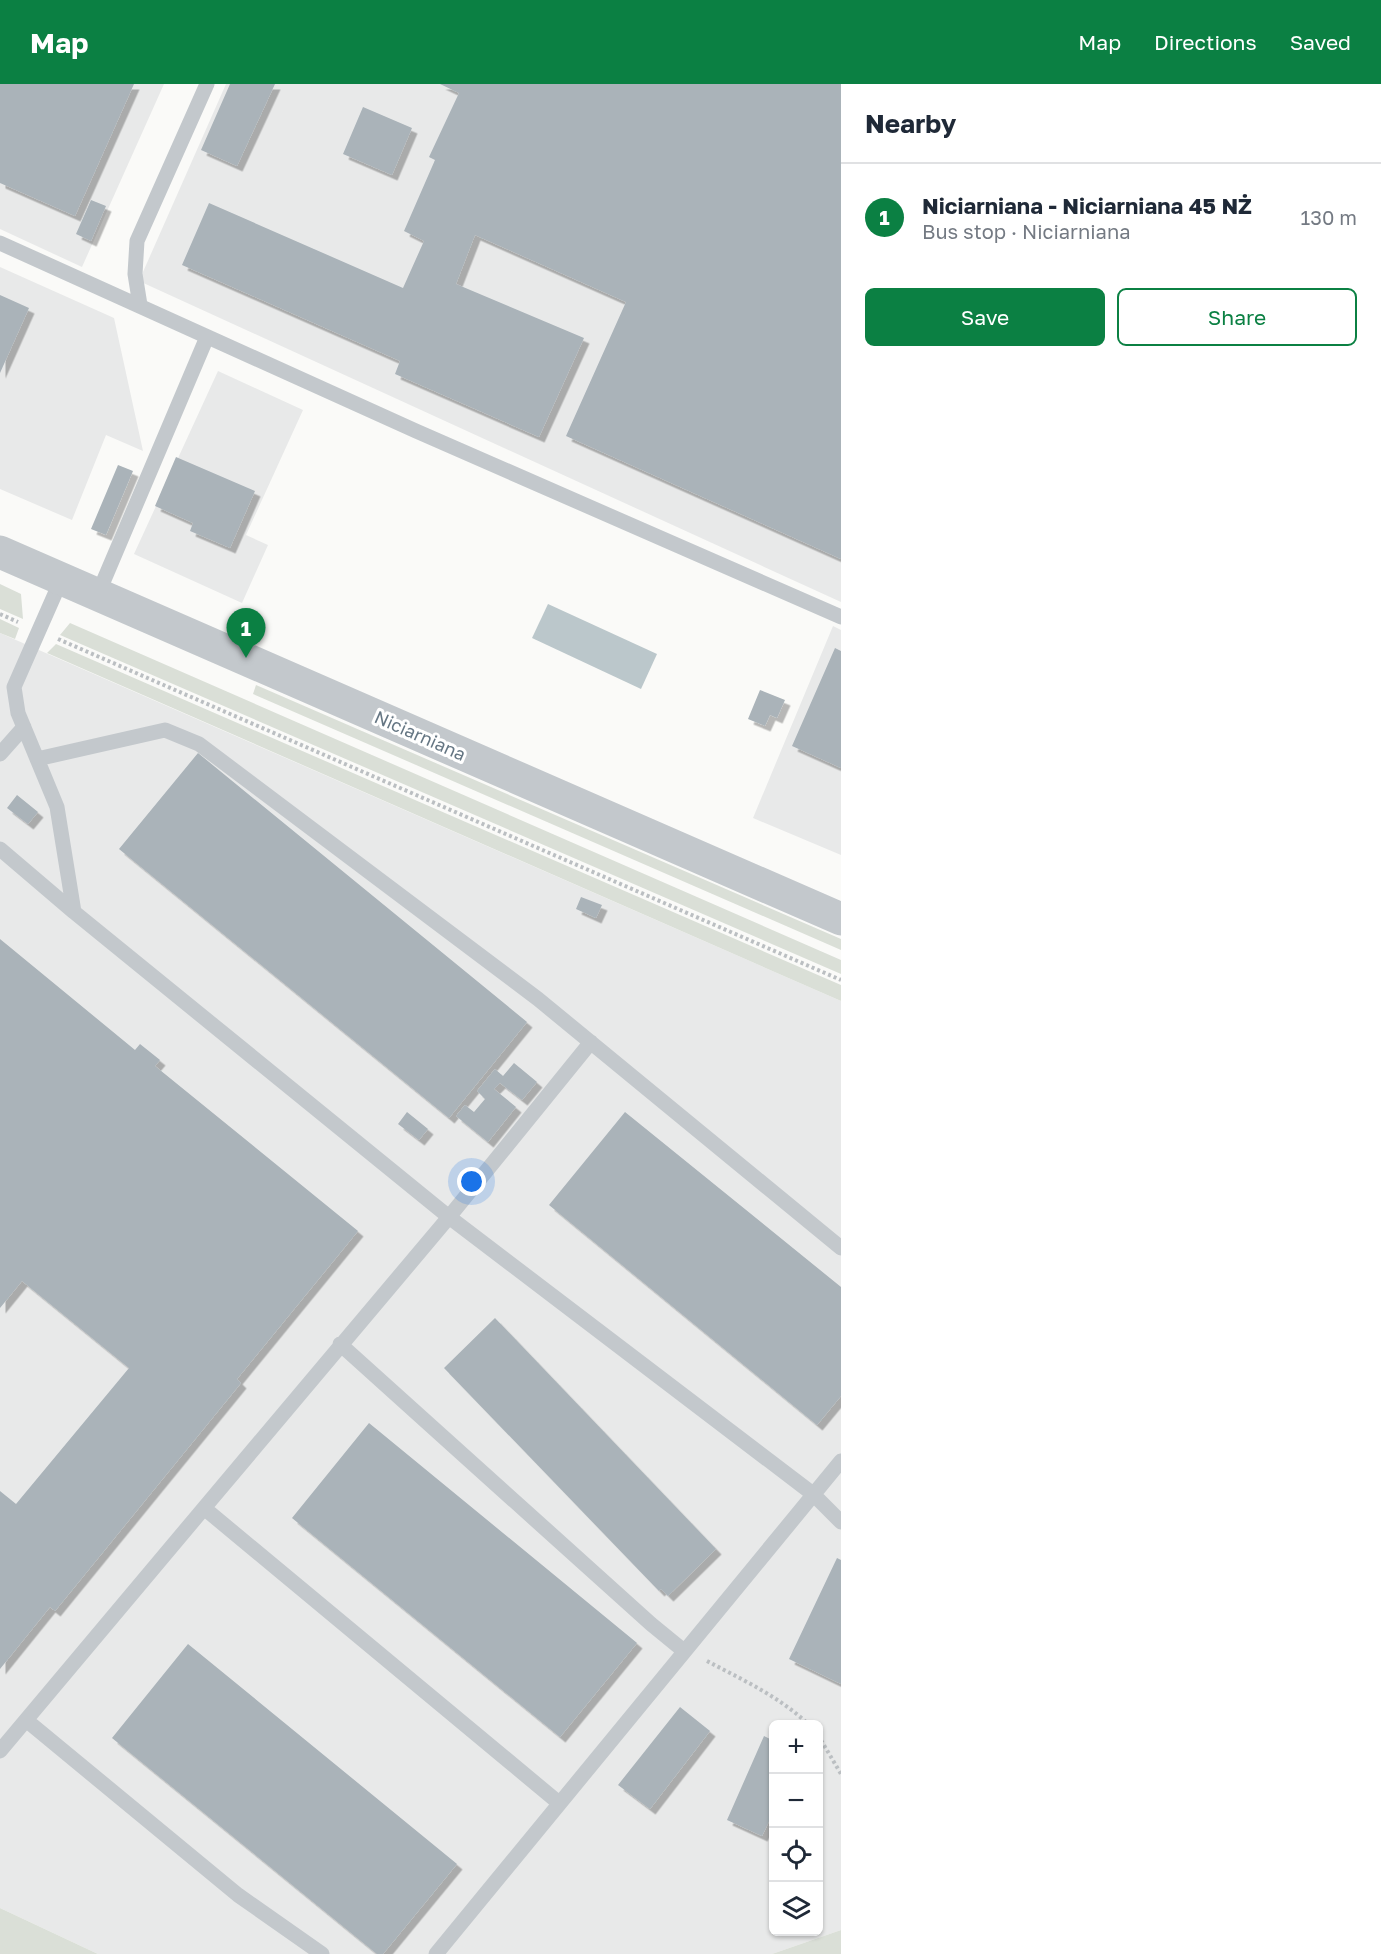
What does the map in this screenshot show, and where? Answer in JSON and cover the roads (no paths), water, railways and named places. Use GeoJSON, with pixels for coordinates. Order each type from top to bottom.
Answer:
{"type":"FeatureCollection","features":[{"type":"Feature","properties":{"kind":"street","name":"Niciarniana"},"geometry":{"type":"LineString","coordinates":[[0,552],[841,919]]}},
{"type":"Feature","properties":{"kind":"lane"},"geometry":{"type":"LineString","coordinates":[[140,305],[135,274],[137,241],[207,84]]}},
{"type":"Feature","properties":{"kind":"lane"},"geometry":{"type":"LineString","coordinates":[[0,243],[841,617]]}},
{"type":"Feature","properties":{"kind":"lane"},"geometry":{"type":"LineString","coordinates":[[98,594],[207,337]]}},
{"type":"Feature","properties":{"kind":"lane"},"geometry":{"type":"LineString","coordinates":[[62,578],[14,687],[18,713],[57,807],[74,912]]}},
{"type":"Feature","properties":{"kind":"lane"},"geometry":{"type":"LineString","coordinates":[[0,754],[24,727]]}},
{"type":"Feature","properties":{"kind":"lane"},"geometry":{"type":"LineString","coordinates":[[36,759],[165,730],[200,744],[529,992],[841,1248]]}},
{"type":"Feature","properties":{"kind":"lane"},"geometry":{"type":"LineString","coordinates":[[0,849],[74,912],[449,1217],[813,1494],[841,1522]]}},
{"type":"Feature","properties":{"kind":"lane"},"geometry":{"type":"LineString","coordinates":[[0,1751],[449,1217],[591,1042]]}},
{"type":"Feature","properties":{"kind":"lane"},"geometry":{"type":"LineString","coordinates":[[340,1344],[651,1624],[684,1651]]}},
{"type":"Feature","properties":{"kind":"lane"},"geometry":{"type":"LineString","coordinates":[[435,1954],[841,1461]]}},
{"type":"Feature","properties":{"kind":"lane"},"geometry":{"type":"LineString","coordinates":[[204,1508],[559,1803]]}},
{"type":"Feature","properties":{"kind":"lane"},"geometry":{"type":"LineString","coordinates":[[26,1720],[238,1895],[322,1954]]}},
{"type":"Feature","properties":{"kind":"place","name":"Niciarniana - Niciarniana 45 NŻ"},"geometry":{"type":"Point","coordinates":[246,658]}}]}
